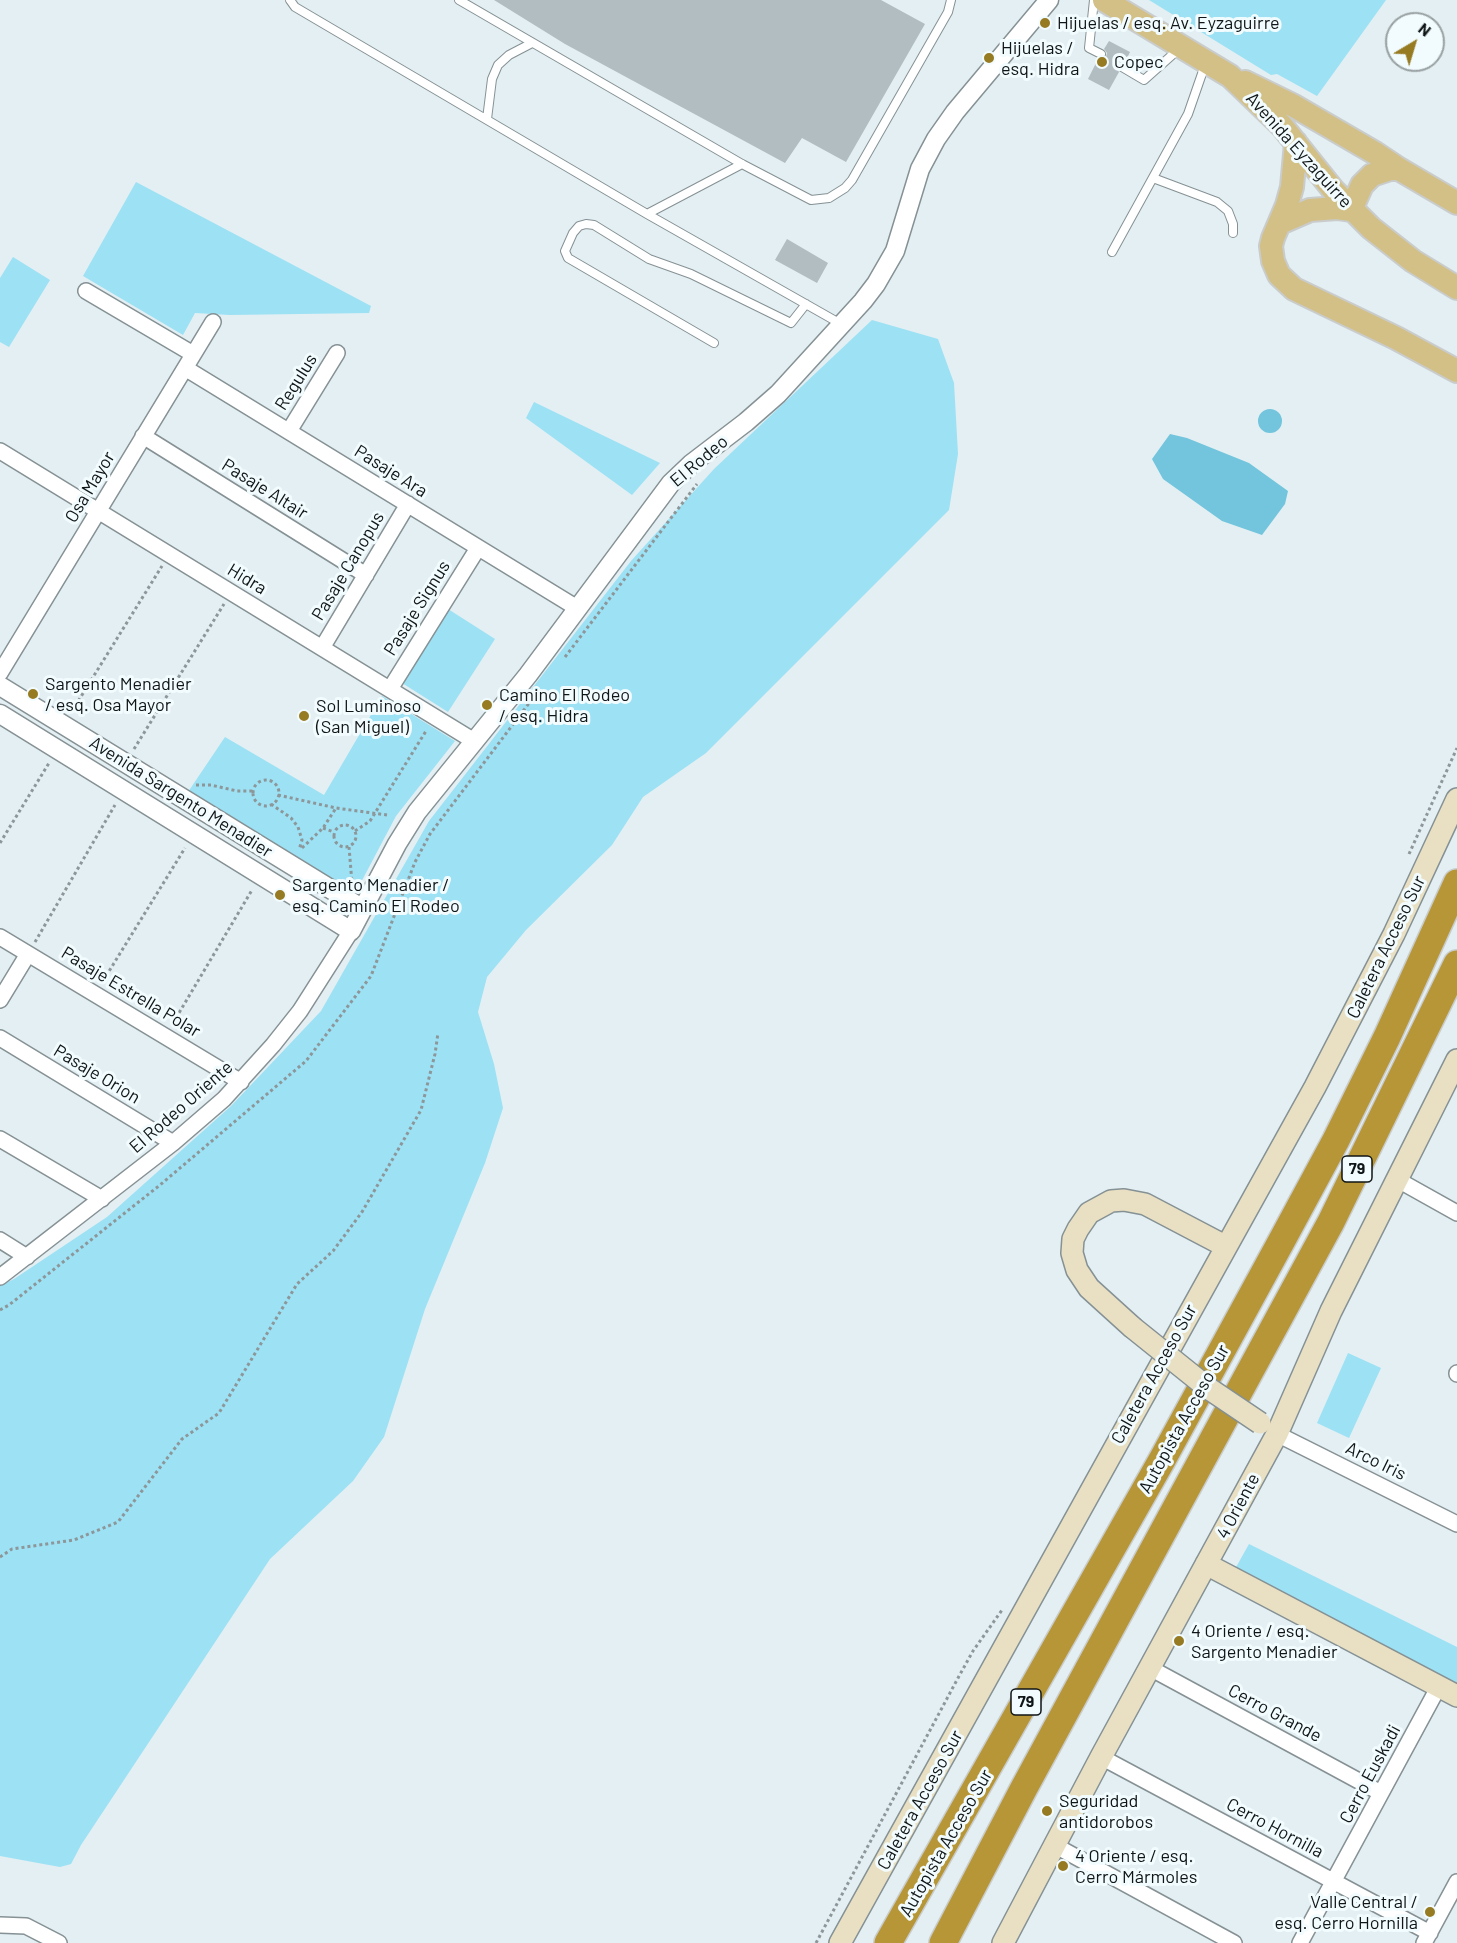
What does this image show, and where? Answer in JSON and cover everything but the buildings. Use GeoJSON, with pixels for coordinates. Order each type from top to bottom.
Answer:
{"type":"FeatureCollection","features":[{"type":"Feature","properties":{"kind":"highway","name":"Autopista Acceso Sur"},"geometry":{"type":"LineString","coordinates":[[888,1943],[1162,1460],[1292,1222],[1387,1037],[1457,883]]}},
{"type":"Feature","properties":{"kind":"highway","name":"Autopista Acceso Sur"},"geometry":{"type":"LineString","coordinates":[[943,1943],[1325,1232],[1457,964]]}},
{"type":"Feature","properties":{"kind":"main road","name":"Avenida Eyzaguirre"},"geometry":{"type":"LineString","coordinates":[[1104,0],[1230,76],[1296,143],[1351,210],[1413,261],[1457,288]]}},
{"type":"Feature","properties":{"kind":"main road"},"geometry":{"type":"LineString","coordinates":[[1230,76],[1294,106],[1457,203]]}},
{"type":"Feature","properties":{"kind":"main road"},"geometry":{"type":"LineString","coordinates":[[1296,143],[1292,187],[1273,238],[1272,256],[1279,275],[1304,295],[1364,322],[1457,371]]}},
{"type":"Feature","properties":{"kind":"main road"},"geometry":{"type":"LineString","coordinates":[[1280,222],[1310,210],[1337,208],[1351,210],[1362,185],[1372,175],[1390,169],[1399,169]]}},
{"type":"Feature","properties":{"kind":"main road","name":"Caletera Acceso Sur"},"geometry":{"type":"LineString","coordinates":[[840,1943],[1315,1087],[1394,934],[1457,799]]}},
{"type":"Feature","properties":{"kind":"main road","name":"4 Oriente"},"geometry":{"type":"LineString","coordinates":[[1008,1941],[1054,1845],[1206,1564],[1268,1429],[1455,1068]]}},
{"type":"Feature","properties":{"kind":"main road"},"geometry":{"type":"LineString","coordinates":[[1225,1246],[1145,1204],[1124,1200],[1111,1201],[1089,1213],[1073,1239],[1072,1253],[1077,1270],[1089,1288],[1132,1327],[1208,1388],[1268,1429]]}},
{"type":"Feature","properties":{"kind":"main road"},"geometry":{"type":"LineString","coordinates":[[1206,1564],[1448,1691]]}},
{"type":"Feature","properties":{"kind":"street","name":"El Rodeo"},"geometry":{"type":"LineString","coordinates":[[351,931],[397,844],[417,812],[528,675],[676,478],[762,408],[863,301],[888,266],[901,235],[920,169],[936,139],[1049,0]]}},
{"type":"Feature","properties":{"kind":"street","name":"Pasaje Ara"},"geometry":{"type":"LineString","coordinates":[[87,291],[289,431],[577,608]]}},
{"type":"Feature","properties":{"kind":"street","name":"Osa Mayor"},"geometry":{"type":"LineString","coordinates":[[0,673],[213,322]]}},
{"type":"Feature","properties":{"kind":"street","name":"Regulus"},"geometry":{"type":"LineString","coordinates":[[289,431],[337,353]]}},
{"type":"Feature","properties":{"kind":"street","name":"Pasaje Altair"},"geometry":{"type":"LineString","coordinates":[[143,436],[366,575]]}},
{"type":"Feature","properties":{"kind":"street","name":"Hidra"},"geometry":{"type":"LineString","coordinates":[[0,451],[474,741]]}},
{"type":"Feature","properties":{"kind":"street","name":"Pasaje Canopus"},"geometry":{"type":"LineString","coordinates":[[322,648],[408,504]]}},
{"type":"Feature","properties":{"kind":"street","name":"Pasaje Signus"},"geometry":{"type":"LineString","coordinates":[[390,689],[478,548]]}},
{"type":"Feature","properties":{"kind":"street","name":"Avenida Sargento Menadier"},"geometry":{"type":"LineString","coordinates":[[0,686],[363,909]]}},
{"type":"Feature","properties":{"kind":"street","name":"Avenida Sargento Menadier"},"geometry":{"type":"LineString","coordinates":[[0,714],[351,931]]}},
{"type":"Feature","properties":{"kind":"street","name":"El Rodeo Oriente"},"geometry":{"type":"LineString","coordinates":[[0,1277],[173,1143],[241,1082],[300,1011],[351,931]]}},
{"type":"Feature","properties":{"kind":"street","name":"Pasaje Estrella Polar"},"geometry":{"type":"LineString","coordinates":[[0,937],[241,1082]]}},
{"type":"Feature","properties":{"kind":"street"},"geometry":{"type":"LineString","coordinates":[[0,1000],[28,954]]}},
{"type":"Feature","properties":{"kind":"street","name":"Pasaje Orion"},"geometry":{"type":"LineString","coordinates":[[0,1038],[173,1143]]}},
{"type":"Feature","properties":{"kind":"street"},"geometry":{"type":"LineString","coordinates":[[0,1138],[102,1199]]}},
{"type":"Feature","properties":{"kind":"street"},"geometry":{"type":"LineString","coordinates":[[1398,1180],[1457,1213]]}},
{"type":"Feature","properties":{"kind":"street"},"geometry":{"type":"LineString","coordinates":[[0,1240],[27,1257]]}},
{"type":"Feature","properties":{"kind":"street","name":"Arco Iris"},"geometry":{"type":"LineString","coordinates":[[1268,1429],[1457,1524]]}},
{"type":"Feature","properties":{"kind":"street","name":"Cerro Grande"},"geometry":{"type":"LineString","coordinates":[[1150,1668],[1381,1793]]}},
{"type":"Feature","properties":{"kind":"street","name":"Cerro Euskadi"},"geometry":{"type":"LineString","coordinates":[[1300,1943],[1381,1793],[1448,1691]]}},
{"type":"Feature","properties":{"kind":"street","name":"Cerro Hornilla"},"geometry":{"type":"LineString","coordinates":[[1101,1757],[1334,1881],[1427,1938]]}},
{"type":"Feature","properties":{"kind":"street"},"geometry":{"type":"LineString","coordinates":[[1054,1845],[1234,1943]]}},
{"type":"Feature","properties":{"kind":"street"},"geometry":{"type":"LineString","coordinates":[[1427,1938],[1457,1882]]}},
{"type":"Feature","properties":{"kind":"street"},"geometry":{"type":"LineString","coordinates":[[0,1925],[26,1926],[59,1943]]}},
{"type":"Feature","properties":{"kind":"lane"},"geometry":{"type":"LineString","coordinates":[[290,0],[295,7],[647,214],[842,325]]}},
{"type":"Feature","properties":{"kind":"lane"},"geometry":{"type":"LineString","coordinates":[[459,0],[742,164],[811,200],[830,198],[852,180],[948,12],[951,0]]}},
{"type":"Feature","properties":{"kind":"lane"},"geometry":{"type":"LineString","coordinates":[[1094,0],[1089,48],[1101,54]]}},
{"type":"Feature","properties":{"kind":"lane"},"geometry":{"type":"LineString","coordinates":[[487,119],[492,79],[498,65],[509,55],[532,43]]}},
{"type":"Feature","properties":{"kind":"lane"},"geometry":{"type":"LineString","coordinates":[[1122,67],[1144,80],[1182,46]]}},
{"type":"Feature","properties":{"kind":"lane"},"geometry":{"type":"LineString","coordinates":[[1112,252],[1188,114],[1207,61]]}},
{"type":"Feature","properties":{"kind":"lane"},"geometry":{"type":"LineString","coordinates":[[647,214],[742,164]]}},
{"type":"Feature","properties":{"kind":"lane"},"geometry":{"type":"LineString","coordinates":[[1153,178],[1217,202],[1228,211],[1233,224],[1233,234]]}},
{"type":"Feature","properties":{"kind":"lane"},"geometry":{"type":"LineString","coordinates":[[714,343],[568,258],[565,251],[573,232],[579,226],[594,225],[649,259],[691,274],[791,323],[806,304]]}},
{"type":"Feature","properties":{"kind":"path"},"geometry":{"type":"LineString","coordinates":[[72,712],[170,555]]}},
{"type":"Feature","properties":{"kind":"path"},"geometry":{"type":"LineString","coordinates":[[134,750],[231,592]]}},
{"type":"Feature","properties":{"kind":"path"},"geometry":{"type":"LineString","coordinates":[[355,831],[370,821],[435,717]]}},
{"type":"Feature","properties":{"kind":"path"},"geometry":{"type":"LineString","coordinates":[[0,843],[57,749]]}},
{"type":"Feature","properties":{"kind":"path"},"geometry":{"type":"LineString","coordinates":[[261,781],[270,781],[276,786],[278,795],[272,804],[264,806],[257,802],[253,795],[255,787],[261,781]]}},
{"type":"Feature","properties":{"kind":"path"},"geometry":{"type":"LineString","coordinates":[[28,954],[124,791]]}},
{"type":"Feature","properties":{"kind":"path"},"geometry":{"type":"LineString","coordinates":[[278,795],[336,808],[387,815]]}},
{"type":"Feature","properties":{"kind":"path"},"geometry":{"type":"LineString","coordinates":[[272,804],[291,818],[298,827],[302,840],[298,851],[323,828],[336,808]]}},
{"type":"Feature","properties":{"kind":"path"},"geometry":{"type":"LineString","coordinates":[[349,847],[338,845],[334,839],[334,832],[339,826],[346,824],[355,831],[356,838],[349,847],[352,883]]}},
{"type":"Feature","properties":{"kind":"path"},"geometry":{"type":"LineString","coordinates":[[323,828],[334,832]]}},
{"type":"Feature","properties":{"kind":"path"},"geometry":{"type":"LineString","coordinates":[[96,993],[194,834]]}},
{"type":"Feature","properties":{"kind":"path"},"geometry":{"type":"LineString","coordinates":[[166,1035],[261,875]]}},
{"type":"Feature","properties":{"kind":"path"},"geometry":{"type":"LineString","coordinates":[[0,1557],[12,1549],[74,1540],[118,1522],[182,1440],[219,1413],[297,1284],[333,1251],[362,1212],[421,1110],[438,1033]]}},
{"type":"Feature","properties":{"kind":"shaded area"},"geometry":{"type":"Polygon","coordinates":[[[1149,0],[1386,0],[1317,96],[1277,74],[1271,75],[1149,0]]]}},
{"type":"Feature","properties":{"kind":"shaded area"},"geometry":{"type":"Polygon","coordinates":[[[136,182],[371,306],[369,313],[230,315],[195,313],[183,335],[83,276],[136,182]]]}},
{"type":"Feature","properties":{"kind":"shaded area"},"geometry":{"type":"Polygon","coordinates":[[[13,257],[50,280],[9,347],[0,342],[0,278],[13,257]]]}},
{"type":"Feature","properties":{"kind":"shaded area"},"geometry":{"type":"Polygon","coordinates":[[[872,320],[938,339],[954,383],[958,454],[949,510],[706,753],[643,797],[612,845],[526,930],[487,977],[478,1012],[494,1064],[503,1108],[485,1163],[425,1309],[384,1437],[353,1481],[270,1559],[81,1845],[71,1864],[60,1867],[0,1856],[0,1286],[107,1217],[231,1106],[321,1011],[429,821],[631,561],[714,469],[872,320]]]}},
{"type":"Feature","properties":{"kind":"shaded area"},"geometry":{"type":"Polygon","coordinates":[[[534,402],[660,463],[632,495],[526,418],[534,402]]]}},
{"type":"Feature","properties":{"kind":"shaded area"},"geometry":{"type":"Polygon","coordinates":[[[1270,409],[1275,410],[1281,416],[1281,426],[1275,432],[1270,433],[1265,432],[1259,426],[1258,421],[1259,416],[1265,410],[1270,409]]]}},
{"type":"Feature","properties":{"kind":"shaded area"},"geometry":{"type":"Polygon","coordinates":[[[1170,434],[1187,438],[1249,463],[1288,491],[1285,504],[1262,535],[1222,521],[1163,479],[1152,459],[1170,434]]]}},
{"type":"Feature","properties":{"kind":"shaded area"},"geometry":{"type":"Polygon","coordinates":[[[448,609],[495,639],[448,712],[402,683],[448,609]]]}},
{"type":"Feature","properties":{"kind":"shaded area"},"geometry":{"type":"Polygon","coordinates":[[[382,696],[455,741],[396,816],[358,888],[348,891],[186,795],[225,737],[324,795],[382,696]]]}},
{"type":"Feature","properties":{"kind":"shaded area"},"geometry":{"type":"Polygon","coordinates":[[[1348,1353],[1381,1368],[1349,1438],[1317,1423],[1348,1353]]]}},
{"type":"Feature","properties":{"kind":"shaded area"},"geometry":{"type":"Polygon","coordinates":[[[1249,1544],[1457,1647],[1457,1686],[1235,1569],[1249,1544]]]}},
{"type":"Feature","properties":{"kind":"place","name":"Hijuelas / esq. Av. Eyzaguirre"},"geometry":{"type":"Point","coordinates":[1045,23]}},
{"type":"Feature","properties":{"kind":"place","name":"Hijuelas / esq. Hidra"},"geometry":{"type":"Point","coordinates":[989,58]}},
{"type":"Feature","properties":{"kind":"place","name":"Copec"},"geometry":{"type":"Point","coordinates":[1102,62]}},
{"type":"Feature","properties":{"kind":"place","name":"Sargento Menadier / esq. Osa Mayor"},"geometry":{"type":"Point","coordinates":[33,694]}},
{"type":"Feature","properties":{"kind":"place","name":"Camino El Rodeo / esq. Hidra"},"geometry":{"type":"Point","coordinates":[487,705]}},
{"type":"Feature","properties":{"kind":"place","name":"Sol Luminoso (San Miguel)"},"geometry":{"type":"Point","coordinates":[304,716]}},
{"type":"Feature","properties":{"kind":"place","name":"Sargento Menadier / esq. Camino El Rodeo"},"geometry":{"type":"Point","coordinates":[280,895]}},
{"type":"Feature","properties":{"kind":"place","name":"4 Oriente / esq. Sargento Menadier"},"geometry":{"type":"Point","coordinates":[1179,1641]}},
{"type":"Feature","properties":{"kind":"place","name":"Seguridad antidorobos"},"geometry":{"type":"Point","coordinates":[1047,1811]}},
{"type":"Feature","properties":{"kind":"place","name":"4 Oriente / esq. Cerro Mármoles"},"geometry":{"type":"Point","coordinates":[1063,1866]}},
{"type":"Feature","properties":{"kind":"place","name":"Valle Central / esq. Cerro Hornilla"},"geometry":{"type":"Point","coordinates":[1430,1912]}}]}
